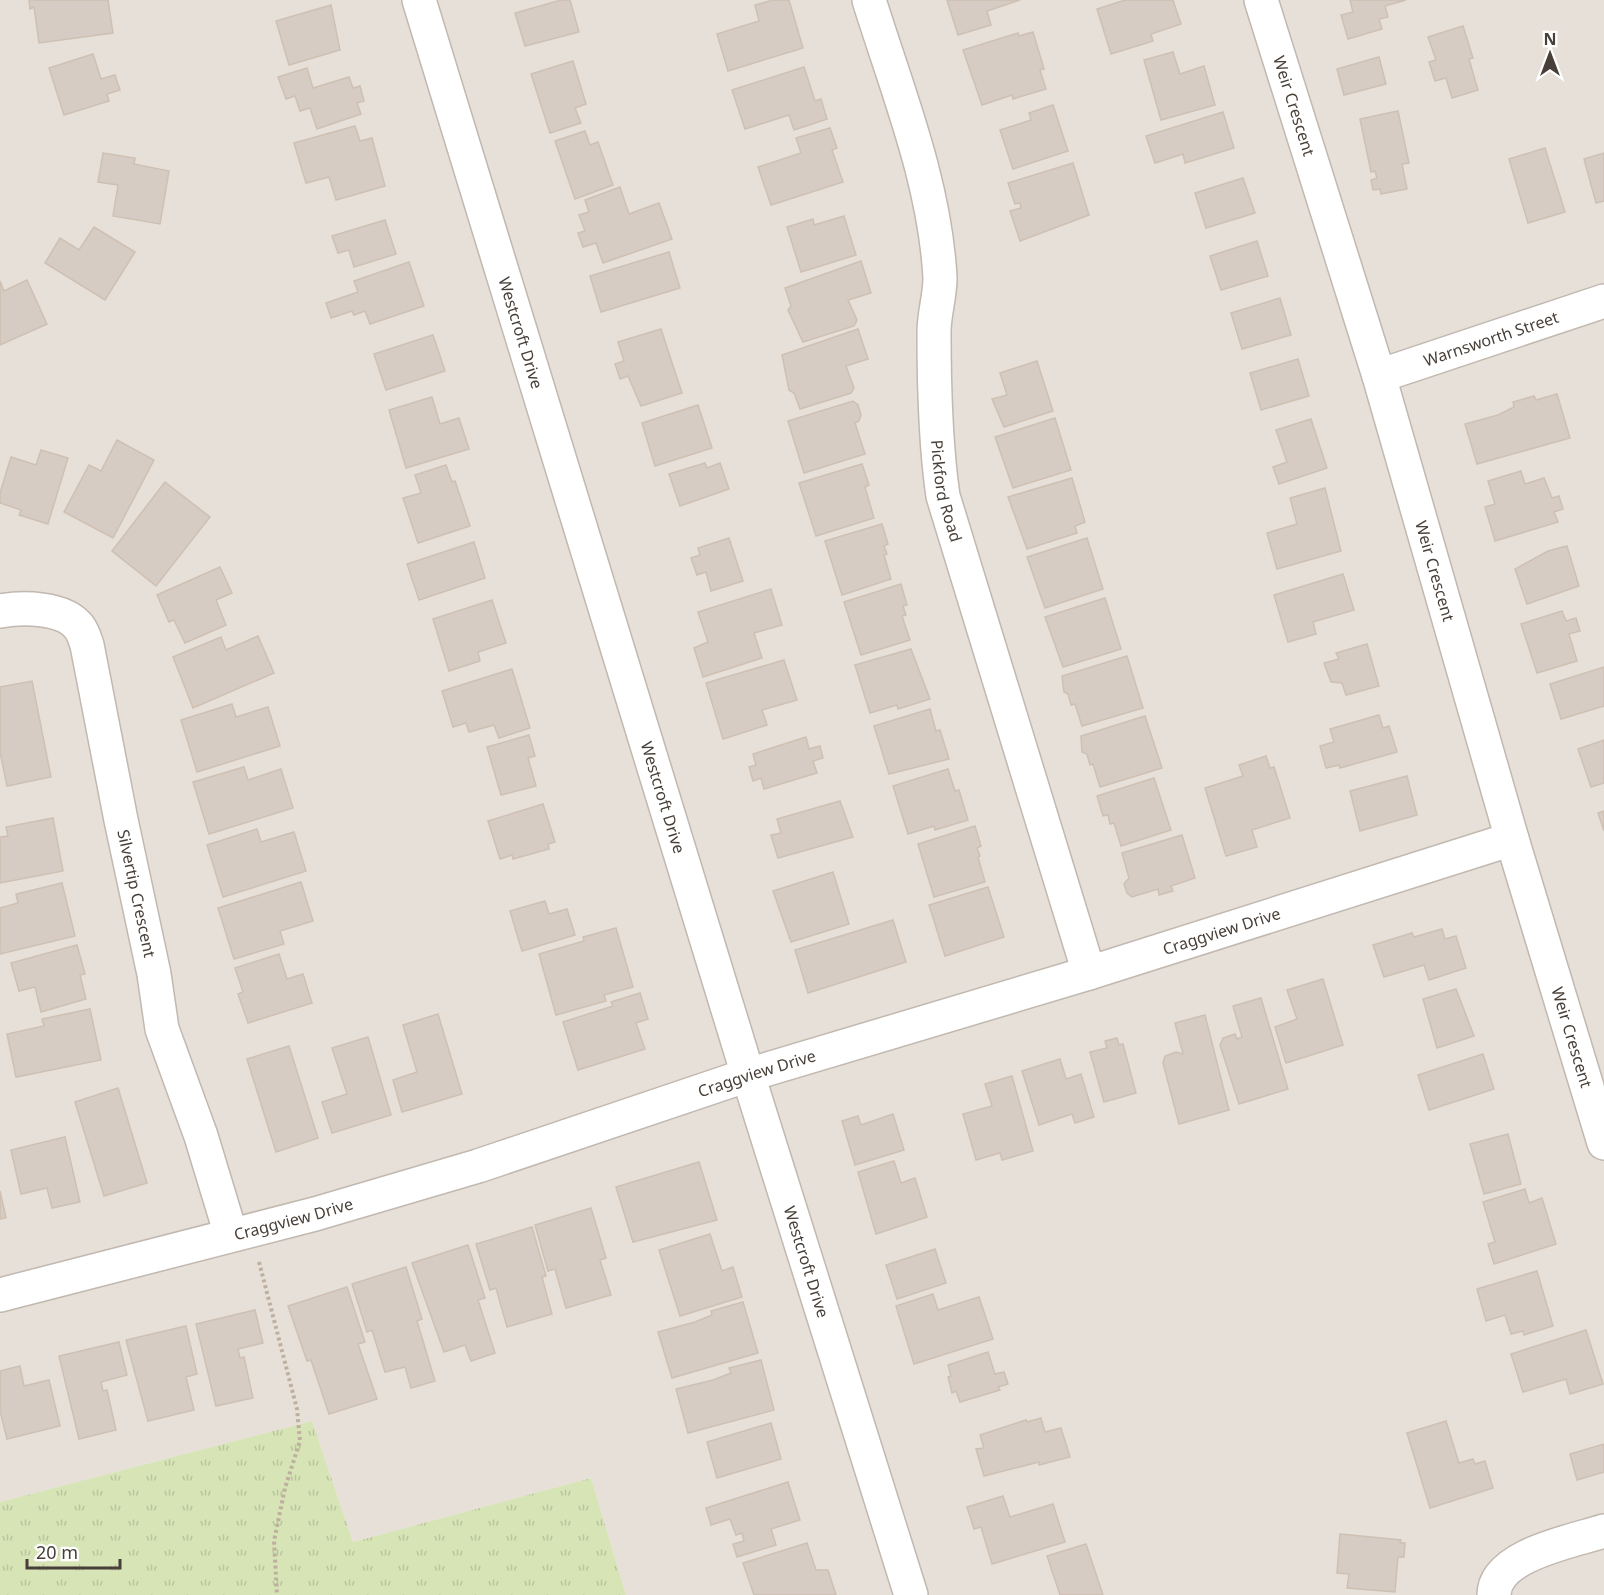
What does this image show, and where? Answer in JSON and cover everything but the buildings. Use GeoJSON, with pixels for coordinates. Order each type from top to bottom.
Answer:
{"type":"FeatureCollection","features":[{"type":"Feature","properties":{"kind":"street","name":"Westcroft Drive"},"geometry":{"type":"LineString","coordinates":[[419,0],[748,1075],[911,1595]]}},
{"type":"Feature","properties":{"kind":"street","name":"Pickford Road"},"geometry":{"type":"LineString","coordinates":[[869,0],[927,189],[933,226],[940,279],[934,330],[938,456],[943,496],[1089,973]]}},
{"type":"Feature","properties":{"kind":"street","name":"Weir Crescent"},"geometry":{"type":"LineString","coordinates":[[1261,0],[1379,376],[1512,839],[1604,1143]]}},
{"type":"Feature","properties":{"kind":"street","name":"Warnsworth Street"},"geometry":{"type":"LineString","coordinates":[[1379,376],[1604,301]]}},
{"type":"Feature","properties":{"kind":"street","name":"Silvertip Crescent"},"geometry":{"type":"LineString","coordinates":[[0,611],[51,611],[65,616],[78,626],[87,645],[120,820],[148,942],[162,1029],[201,1136],[241,1232]]}},
{"type":"Feature","properties":{"kind":"street","name":"Craggview Drive"},"geometry":{"type":"LineString","coordinates":[[0,1295],[315,1214],[478,1166],[748,1075],[1089,973],[1512,839]]}},
{"type":"Feature","properties":{"kind":"street"},"geometry":{"type":"LineString","coordinates":[[1494,1595],[1494,1585],[1504,1571],[1522,1558],[1604,1531]]}},
{"type":"Feature","properties":{"kind":"path"},"geometry":{"type":"LineString","coordinates":[[241,1232],[297,1409],[300,1441],[285,1488],[274,1541],[277,1595]]}},
{"type":"Feature","properties":{"kind":"shaded area"},"geometry":{"type":"Polygon","coordinates":[[[0,0],[1604,0],[1604,1595],[626,1595],[591,1478],[353,1542],[312,1421],[0,1502],[0,0]]]}},
{"type":"Feature","properties":{"kind":"green space"},"geometry":{"type":"Polygon","coordinates":[[[312,1421],[353,1542],[591,1478],[626,1595],[0,1595],[0,1502],[312,1421]]]}}]}
